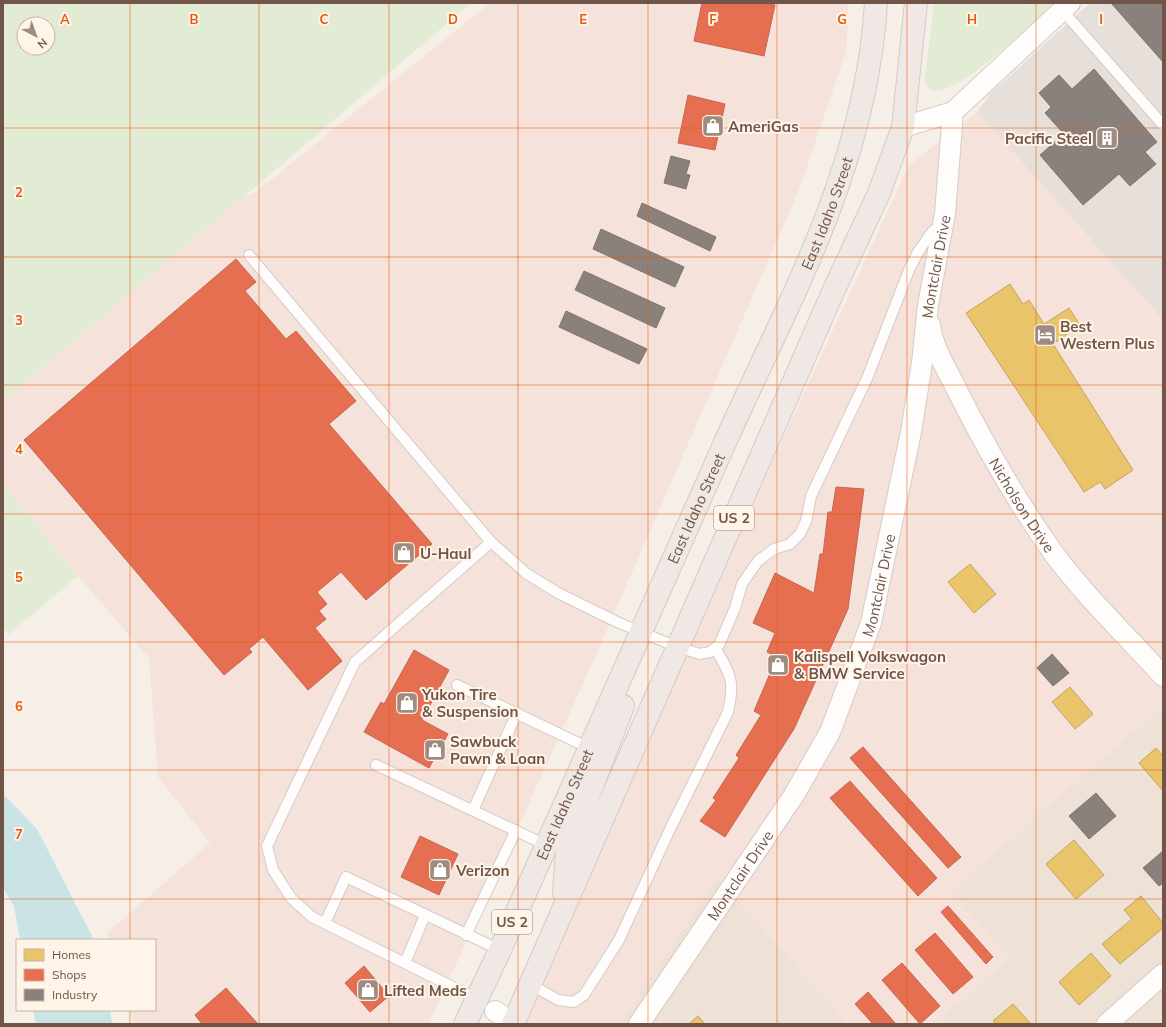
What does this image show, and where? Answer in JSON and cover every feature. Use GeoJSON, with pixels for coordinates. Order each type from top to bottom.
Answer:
{"type":"FeatureCollection","features":[{"type":"Feature","properties":{"kind":"highway","name":"East Idaho Street"},"geometry":{"type":"LineString","coordinates":[[465,1024],[486,1005],[500,950],[734,422],[808,264],[844,168],[861,112],[868,72],[876,3]]}},
{"type":"Feature","properties":{"kind":"highway","name":"US 2"},"geometry":{"type":"LineString","coordinates":[[514,1024],[563,908],[832,294],[879,193],[903,127],[916,3]]}},
{"type":"Feature","properties":{"kind":"highway"},"geometry":{"type":"LineString","coordinates":[[563,908],[567,851],[635,675],[640,632]]}},
{"type":"Feature","properties":{"kind":"highway"},"geometry":{"type":"LineString","coordinates":[[478,1024],[486,1005]]}},
{"type":"Feature","properties":{"kind":"street"},"geometry":{"type":"LineString","coordinates":[[903,127],[953,112],[1066,6]]}},
{"type":"Feature","properties":{"kind":"street","name":"Montclair Drive"},"geometry":{"type":"LineString","coordinates":[[639,1024],[794,795],[830,732],[871,623],[911,432],[922,362],[928,305],[943,224],[953,112]]}},
{"type":"Feature","properties":{"kind":"street","name":"Nicholson Drive"},"geometry":{"type":"LineString","coordinates":[[928,305],[931,335],[941,358],[970,416],[1027,513],[1055,555],[1163,676]]}},
{"type":"Feature","properties":{"kind":"street"},"geometry":{"type":"LineString","coordinates":[[1107,1024],[1163,974]]}},
{"type":"Feature","properties":{"kind":"street"},"geometry":{"type":"LineString","coordinates":[[486,1005],[514,1024]]}},
{"type":"Feature","properties":{"kind":"lane"},"geometry":{"type":"LineString","coordinates":[[1066,6],[1163,125]]}},
{"type":"Feature","properties":{"kind":"lane"},"geometry":{"type":"LineString","coordinates":[[249,255],[491,542],[511,562],[533,578],[569,599],[677,648],[700,654],[710,652],[719,645],[727,628],[742,584],[758,561],[774,549],[790,544],[800,534],[806,521],[811,496],[868,376],[909,270],[918,252],[932,232],[943,224]]}},
{"type":"Feature","properties":{"kind":"lane"},"geometry":{"type":"LineString","coordinates":[[486,1005],[312,917],[292,898],[273,870],[267,846],[355,662],[491,542]]}},
{"type":"Feature","properties":{"kind":"lane"},"geometry":{"type":"LineString","coordinates":[[530,984],[558,1000],[574,1002],[584,995],[619,940],[671,827],[728,712],[732,693],[731,678],[726,665],[715,648]]}},
{"type":"Feature","properties":{"kind":"lane"},"geometry":{"type":"LineString","coordinates":[[457,685],[589,748]]}},
{"type":"Feature","properties":{"kind":"lane"},"geometry":{"type":"LineString","coordinates":[[473,810],[517,713]]}},
{"type":"Feature","properties":{"kind":"lane"},"geometry":{"type":"LineString","coordinates":[[376,765],[546,845]]}},
{"type":"Feature","properties":{"kind":"lane"},"geometry":{"type":"LineString","coordinates":[[466,935],[516,830]]}},
{"type":"Feature","properties":{"kind":"lane"},"geometry":{"type":"LineString","coordinates":[[325,923],[346,877],[500,950]]}},
{"type":"Feature","properties":{"kind":"lane"},"geometry":{"type":"LineString","coordinates":[[405,963],[425,915]]}},
{"type":"Feature","properties":{"kind":"shaded area"},"geometry":{"type":"Polygon","coordinates":[[[490,3],[849,3],[846,52],[799,190],[592,664],[429,1024],[134,1024],[130,1011],[156,1011],[156,939],[109,939],[107,933],[210,843],[158,777],[149,658],[78,576],[3,483],[3,402],[240,199],[257,191],[490,3]]]}},
{"type":"Feature","properties":{"kind":"shaded area"},"geometry":{"type":"Polygon","coordinates":[[[1090,3],[1163,3],[1163,320],[977,112],[991,93],[1090,3]]]}},
{"type":"Feature","properties":{"kind":"shaded area"},"geometry":{"type":"Polygon","coordinates":[[[977,112],[1163,320],[1163,706],[950,891],[1009,959],[934,1024],[849,1024],[717,877],[619,1024],[522,1024],[774,458],[909,165],[977,112]]]}},
{"type":"Feature","properties":{"kind":"shaded area"},"geometry":{"type":"Polygon","coordinates":[[[1163,706],[1163,1024],[934,1024],[1009,959],[950,891],[1163,706]]]}},
{"type":"Feature","properties":{"kind":"shaded area"},"geometry":{"type":"Polygon","coordinates":[[[717,877],[849,1024],[619,1024],[717,877]]]}},
{"type":"Feature","properties":{"kind":"green space"},"geometry":{"type":"Polygon","coordinates":[[[3,3],[471,3],[3,402],[3,3]]]}},
{"type":"Feature","properties":{"kind":"green space"},"geometry":{"type":"Polygon","coordinates":[[[934,3],[1023,3],[1026,6],[1029,3],[1053,3],[985,64],[963,80],[944,89],[931,89],[925,77],[934,3]]]}},
{"type":"Feature","properties":{"kind":"green space"},"geometry":{"type":"Polygon","coordinates":[[[3,483],[78,576],[9,634],[3,628],[3,483]]]}},
{"type":"Feature","properties":{"kind":"water"},"geometry":{"type":"Polygon","coordinates":[[[3,794],[37,829],[93,939],[20,939],[14,906],[3,888],[3,794]]]}},
{"type":"Feature","properties":{"kind":"water"},"geometry":{"type":"Polygon","coordinates":[[[33,1011],[110,1011],[112,1024],[36,1024],[33,1011]]]}},
{"type":"Feature","properties":{"kind":"building: Homes"},"geometry":{"type":"Polygon","coordinates":[[[1010,284],[1023,304],[1029,300],[1044,324],[1069,308],[1080,325],[1053,344],[1133,470],[1105,489],[1100,482],[1084,492],[966,313],[1010,284]]]}},
{"type":"Feature","properties":{"kind":"building: Homes"},"geometry":{"type":"Polygon","coordinates":[[[970,564],[996,594],[974,613],[948,582],[970,564]]]}},
{"type":"Feature","properties":{"kind":"building: Homes"},"geometry":{"type":"Polygon","coordinates":[[[1070,687],[1093,714],[1075,729],[1052,702],[1070,687]]]}},
{"type":"Feature","properties":{"kind":"building: Homes"},"geometry":{"type":"Polygon","coordinates":[[[1156,748],[1163,756],[1163,791],[1139,763],[1156,748]]]}},
{"type":"Feature","properties":{"kind":"building: Homes"},"geometry":{"type":"Polygon","coordinates":[[[1074,840],[1104,875],[1076,899],[1046,864],[1074,840]]]}},
{"type":"Feature","properties":{"kind":"building: Homes"},"geometry":{"type":"Polygon","coordinates":[[[1141,896],[1163,923],[1163,928],[1120,964],[1102,944],[1132,919],[1124,910],[1141,896]]]}},
{"type":"Feature","properties":{"kind":"building: Homes"},"geometry":{"type":"Polygon","coordinates":[[[1091,953],[1111,976],[1079,1005],[1059,982],[1091,953]]]}},
{"type":"Feature","properties":{"kind":"building: Homes"},"geometry":{"type":"Polygon","coordinates":[[[1013,1004],[1031,1024],[996,1024],[993,1021],[1013,1004]]]}},
{"type":"Feature","properties":{"kind":"building: Homes"},"geometry":{"type":"Polygon","coordinates":[[[698,1016],[705,1024],[689,1024],[698,1016]]]}},
{"type":"Feature","properties":{"kind":"building: Shops"},"geometry":{"type":"Polygon","coordinates":[[[702,3],[766,3],[775,5],[764,56],[694,41],[702,3]]]}},
{"type":"Feature","properties":{"kind":"building: Shops"},"geometry":{"type":"Polygon","coordinates":[[[688,95],[725,104],[715,150],[678,143],[688,95]]]}},
{"type":"Feature","properties":{"kind":"building: Shops"},"geometry":{"type":"Polygon","coordinates":[[[236,259],[256,282],[245,291],[286,339],[296,331],[356,401],[329,424],[432,544],[366,600],[341,572],[317,592],[327,604],[319,611],[326,619],[315,628],[342,661],[308,690],[263,637],[249,649],[252,652],[224,675],[24,440],[236,259]]]}},
{"type":"Feature","properties":{"kind":"building: Shops"},"geometry":{"type":"Polygon","coordinates":[[[836,487],[864,489],[848,609],[794,729],[725,837],[700,821],[716,800],[713,798],[739,758],[736,755],[761,715],[754,711],[777,657],[767,652],[775,633],[753,623],[775,573],[814,593],[820,554],[823,554],[828,512],[832,512],[836,487]]]}},
{"type":"Feature","properties":{"kind":"building: Shops"},"geometry":{"type":"Polygon","coordinates":[[[414,650],[449,670],[422,720],[448,734],[429,768],[364,732],[381,702],[384,704],[414,650]]]}},
{"type":"Feature","properties":{"kind":"building: Shops"},"geometry":{"type":"Polygon","coordinates":[[[863,747],[961,857],[948,868],[850,758],[863,747]]]}},
{"type":"Feature","properties":{"kind":"building: Shops"},"geometry":{"type":"Polygon","coordinates":[[[850,781],[937,878],[918,896],[830,798],[850,781]]]}},
{"type":"Feature","properties":{"kind":"building: Shops"},"geometry":{"type":"Polygon","coordinates":[[[420,836],[458,854],[439,895],[401,877],[420,836]]]}},
{"type":"Feature","properties":{"kind":"building: Shops"},"geometry":{"type":"Polygon","coordinates":[[[948,906],[993,957],[986,964],[941,912],[948,906]]]}},
{"type":"Feature","properties":{"kind":"building: Shops"},"geometry":{"type":"Polygon","coordinates":[[[935,933],[973,977],[953,994],[915,950],[935,933]]]}},
{"type":"Feature","properties":{"kind":"building: Shops"},"geometry":{"type":"Polygon","coordinates":[[[902,963],[940,1006],[920,1024],[882,980],[902,963]]]}},
{"type":"Feature","properties":{"kind":"building: Shops"},"geometry":{"type":"Polygon","coordinates":[[[364,966],[389,996],[370,1012],[345,983],[364,966]]]}},
{"type":"Feature","properties":{"kind":"building: Shops"},"geometry":{"type":"Polygon","coordinates":[[[226,988],[258,1024],[202,1024],[195,1015],[226,988]]]}},
{"type":"Feature","properties":{"kind":"building: Shops"},"geometry":{"type":"Polygon","coordinates":[[[868,992],[896,1024],[873,1024],[855,1004],[868,992]]]}},
{"type":"Feature","properties":{"kind":"building: Industry"},"geometry":{"type":"Polygon","coordinates":[[[1111,3],[1163,3],[1163,62],[1111,3]]]}},
{"type":"Feature","properties":{"kind":"building: Industry","name":"Pacific Steel"},"geometry":{"type":"Polygon","coordinates":[[[1094,69],[1157,142],[1145,152],[1156,164],[1130,186],[1119,174],[1083,205],[1040,155],[1064,134],[1045,113],[1051,107],[1039,93],[1059,75],[1072,89],[1094,69]]]}},
{"type":"Feature","properties":{"kind":"building: Industry"},"geometry":{"type":"Polygon","coordinates":[[[671,156],[690,161],[686,174],[690,175],[686,189],[664,183],[671,156]]]}},
{"type":"Feature","properties":{"kind":"building: Industry"},"geometry":{"type":"Polygon","coordinates":[[[642,203],[716,237],[710,251],[637,216],[642,203]]]}},
{"type":"Feature","properties":{"kind":"building: Industry"},"geometry":{"type":"Polygon","coordinates":[[[601,229],[684,267],[675,287],[593,249],[601,229]]]}},
{"type":"Feature","properties":{"kind":"building: Industry"},"geometry":{"type":"Polygon","coordinates":[[[584,271],[665,308],[656,328],[575,290],[584,271]]]}},
{"type":"Feature","properties":{"kind":"building: Industry"},"geometry":{"type":"Polygon","coordinates":[[[566,311],[647,349],[639,364],[559,327],[566,311]]]}},
{"type":"Feature","properties":{"kind":"building: Industry"},"geometry":{"type":"Polygon","coordinates":[[[1052,654],[1069,673],[1053,686],[1037,668],[1052,654]]]}},
{"type":"Feature","properties":{"kind":"building: Industry"},"geometry":{"type":"Polygon","coordinates":[[[1096,793],[1116,816],[1089,839],[1069,816],[1096,793]]]}},
{"type":"Feature","properties":{"kind":"building: Industry"},"geometry":{"type":"Polygon","coordinates":[[[1163,851],[1163,883],[1159,886],[1143,868],[1163,851]]]}},
{"type":"Feature","properties":{"kind":"place","name":"AmeriGas"},"geometry":{"type":"Point","coordinates":[713,126]}},
{"type":"Feature","properties":{"kind":"place","name":"Pacific Steel"},"geometry":{"type":"Point","coordinates":[1107,138]}},
{"type":"Feature","properties":{"kind":"place","name":"Best Western Plus"},"geometry":{"type":"Point","coordinates":[1045,335]}},
{"type":"Feature","properties":{"kind":"place","name":"U-Haul"},"geometry":{"type":"Point","coordinates":[404,553]}},
{"type":"Feature","properties":{"kind":"place","name":"Kalispell Volkswagon & BMW Service"},"geometry":{"type":"Point","coordinates":[778,665]}},
{"type":"Feature","properties":{"kind":"place","name":"Yukon Tire & Suspension"},"geometry":{"type":"Point","coordinates":[407,703]}},
{"type":"Feature","properties":{"kind":"place","name":"Sawbuck Pawn & Loan"},"geometry":{"type":"Point","coordinates":[435,750]}},
{"type":"Feature","properties":{"kind":"place","name":"Verizon"},"geometry":{"type":"Point","coordinates":[440,870]}},
{"type":"Feature","properties":{"kind":"place","name":"Lifted Meds"},"geometry":{"type":"Point","coordinates":[368,990]}}]}
